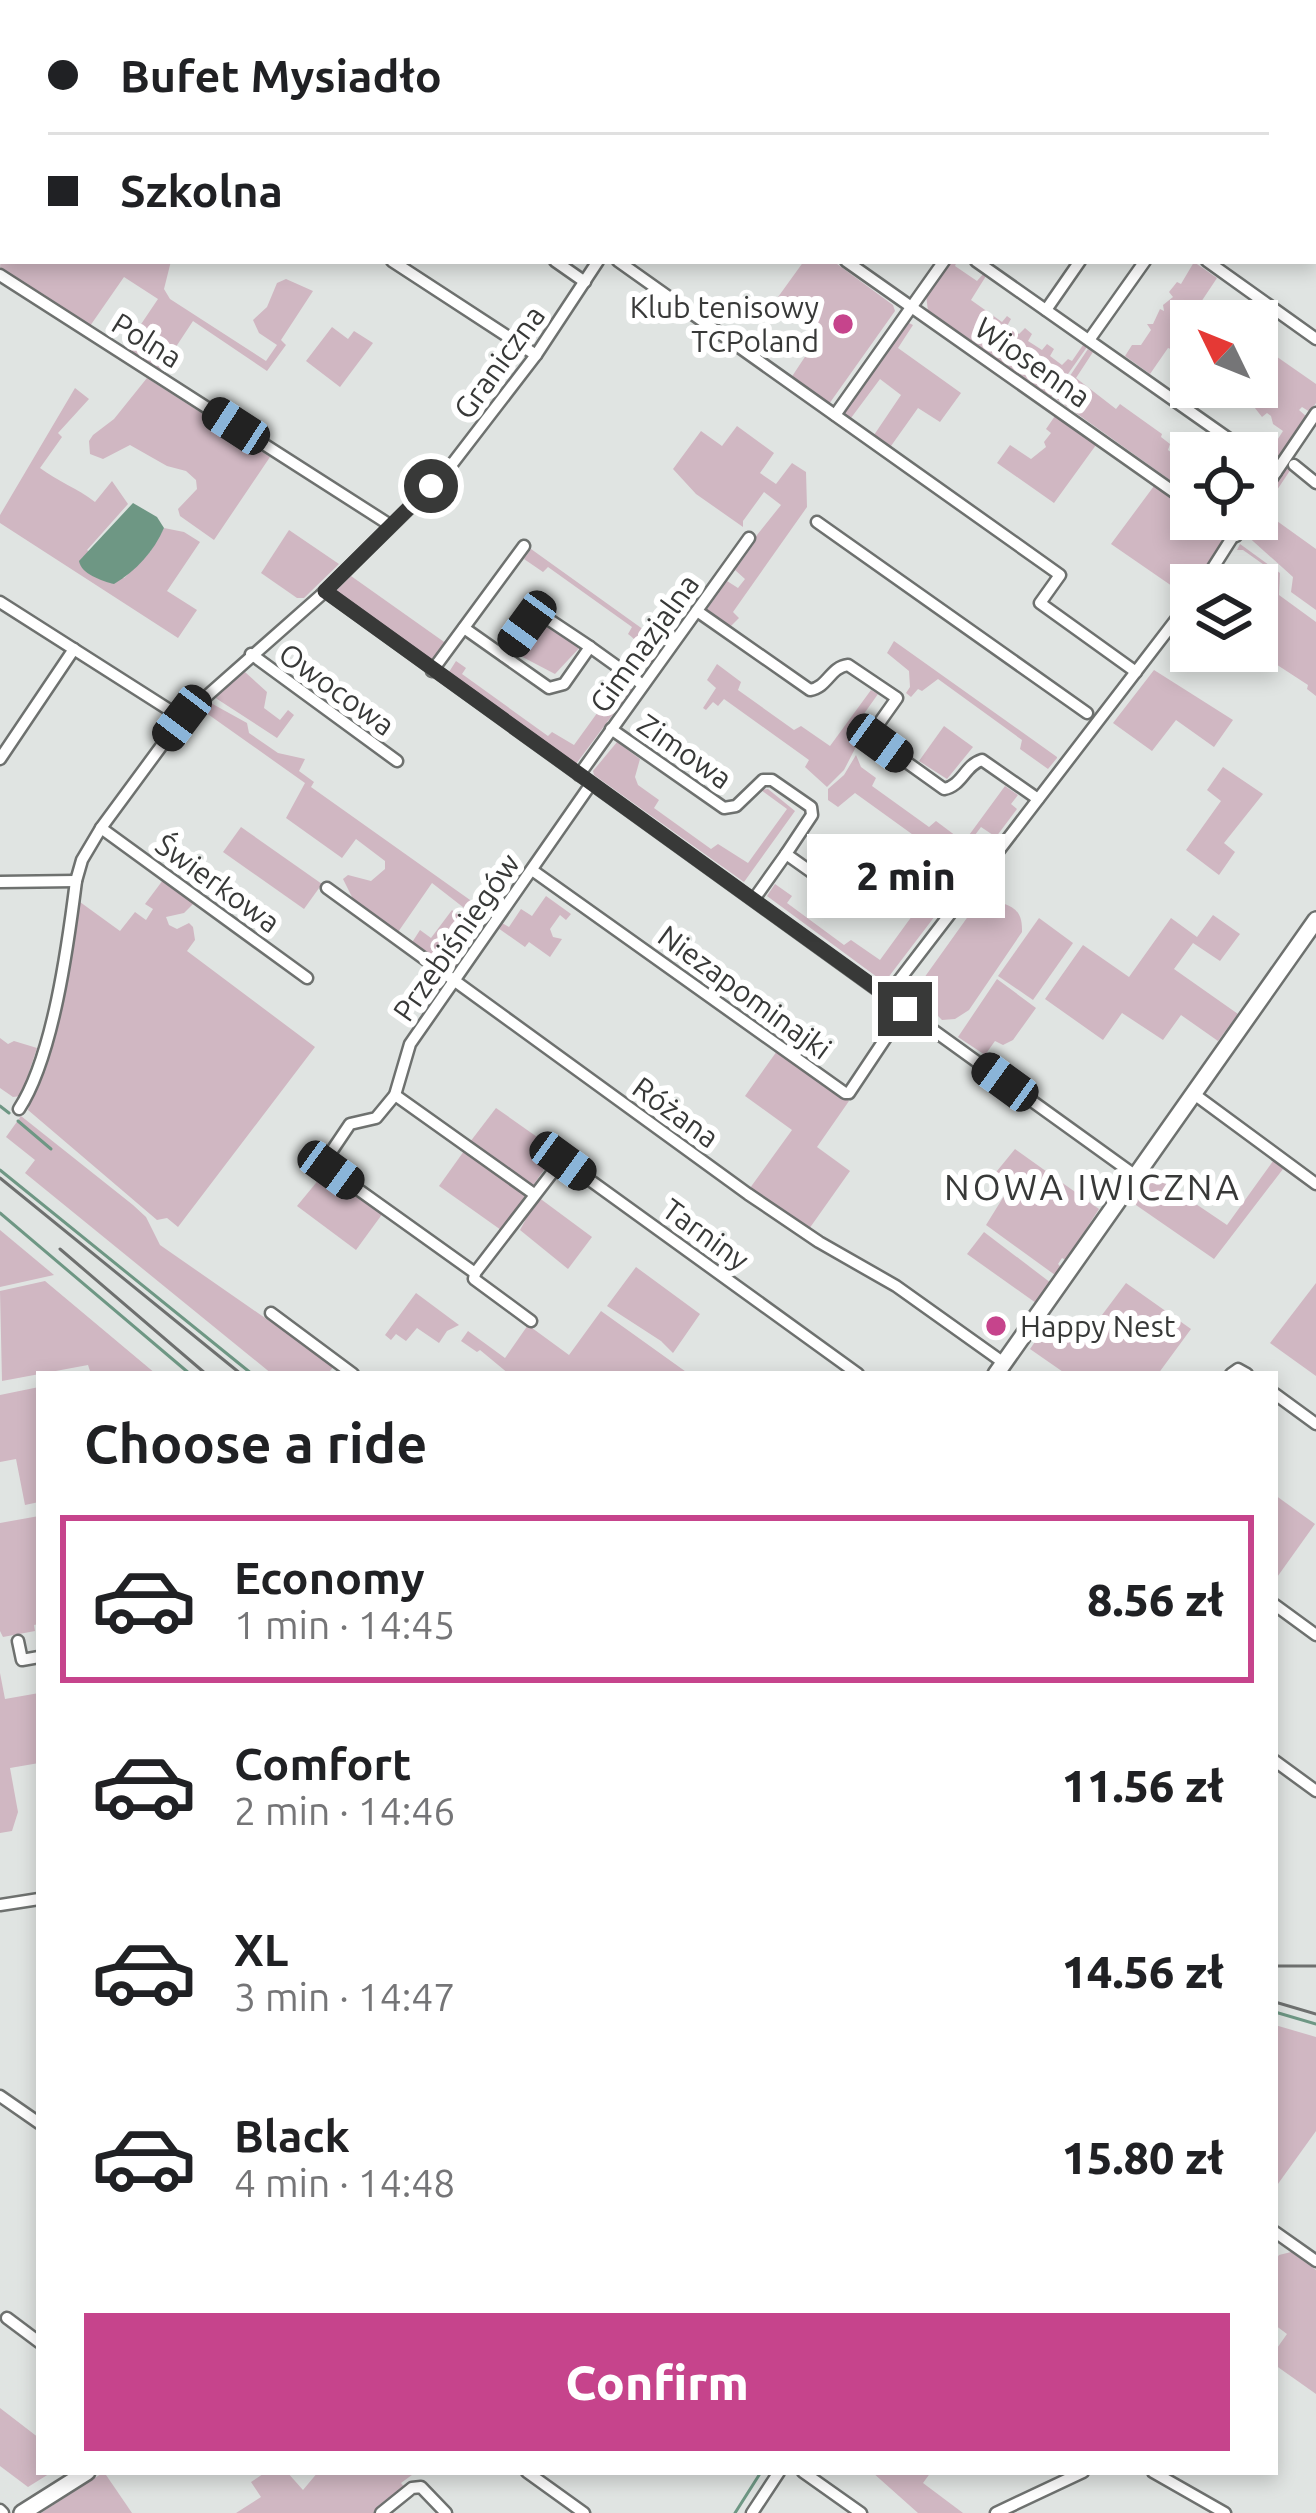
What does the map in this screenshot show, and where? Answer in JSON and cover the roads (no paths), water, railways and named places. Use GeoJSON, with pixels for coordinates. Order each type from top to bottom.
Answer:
{"type":"FeatureCollection","features":[{"type":"Feature","properties":{"kind":"street"},"geometry":{"type":"LineString","coordinates":[[397,264],[536,355]]}},
{"type":"Feature","properties":{"kind":"street"},"geometry":{"type":"LineString","coordinates":[[558,264],[585,282]]}},
{"type":"Feature","properties":{"kind":"street","name":"Graniczna"},"geometry":{"type":"LineString","coordinates":[[19,1109],[32,1085],[57,991],[82,860],[100,828],[182,718],[325,591],[454,463],[536,355],[596,264]]}},
{"type":"Feature","properties":{"kind":"street"},"geometry":{"type":"LineString","coordinates":[[622,264],[1060,575],[1040,603],[1136,672]]}},
{"type":"Feature","properties":{"kind":"street","name":"Wiosenna"},"geometry":{"type":"LineString","coordinates":[[850,264],[1170,489]]}},
{"type":"Feature","properties":{"kind":"street"},"geometry":{"type":"LineString","coordinates":[[835,416],[942,264]]}},
{"type":"Feature","properties":{"kind":"street"},"geometry":{"type":"LineString","coordinates":[[980,264],[1219,432]]}},
{"type":"Feature","properties":{"kind":"street"},"geometry":{"type":"LineString","coordinates":[[1046,310],[1078,264]]}},
{"type":"Feature","properties":{"kind":"street"},"geometry":{"type":"LineString","coordinates":[[1089,340],[1143,264]]}},
{"type":"Feature","properties":{"kind":"street"},"geometry":{"type":"LineString","coordinates":[[1211,264],[1316,339]]}},
{"type":"Feature","properties":{"kind":"street","name":"Polna"},"geometry":{"type":"LineString","coordinates":[[0,275],[390,526]]}},
{"type":"Feature","properties":{"kind":"street"},"geometry":{"type":"LineString","coordinates":[[1278,469],[1316,413]]}},
{"type":"Feature","properties":{"kind":"street"},"geometry":{"type":"LineString","coordinates":[[1294,466],[1316,483]]}},
{"type":"Feature","properties":{"kind":"street"},"geometry":{"type":"LineString","coordinates":[[817,522],[1087,712]]}},
{"type":"Feature","properties":{"kind":"street","name":"Gimnazjalna"},"geometry":{"type":"LineString","coordinates":[[579,776],[749,538]]}},
{"type":"Feature","properties":{"kind":"street"},"geometry":{"type":"LineString","coordinates":[[432,671],[524,545]]}},
{"type":"Feature","properties":{"kind":"street"},"geometry":{"type":"LineString","coordinates":[[325,591],[1136,1176]]}},
{"type":"Feature","properties":{"kind":"street"},"geometry":{"type":"LineString","coordinates":[[0,602],[182,718]]}},
{"type":"Feature","properties":{"kind":"street"},"geometry":{"type":"LineString","coordinates":[[697,611],[811,690],[823,686],[837,668],[848,664],[897,698],[870,736],[944,789],[956,785],[973,763],[982,760],[1038,799]]}},
{"type":"Feature","properties":{"kind":"street","name":"Zimowa"},"geometry":{"type":"LineString","coordinates":[[503,656],[527,624],[545,616],[643,685]]}},
{"type":"Feature","properties":{"kind":"street"},"geometry":{"type":"LineString","coordinates":[[887,996],[1170,627]]}},
{"type":"Feature","properties":{"kind":"street"},"geometry":{"type":"LineString","coordinates":[[464,628],[553,688],[564,684],[590,647]]}},
{"type":"Feature","properties":{"kind":"street"},"geometry":{"type":"LineString","coordinates":[[0,759],[74,649]]}},
{"type":"Feature","properties":{"kind":"street","name":"Owocowa"},"geometry":{"type":"LineString","coordinates":[[251,654],[397,761]]}},
{"type":"Feature","properties":{"kind":"street","name":"Zimowa"},"geometry":{"type":"LineString","coordinates":[[611,728],[724,808],[736,806],[763,779],[772,780],[811,807],[811,818],[786,854]]}},
{"type":"Feature","properties":{"kind":"street","name":"Przebiśniegów"},"geometry":{"type":"LineString","coordinates":[[395,1095],[410,1044],[592,784]]}},
{"type":"Feature","properties":{"kind":"street","name":"Świerkowa"},"geometry":{"type":"LineString","coordinates":[[100,828],[307,978]]}},
{"type":"Feature","properties":{"kind":"street"},"geometry":{"type":"LineString","coordinates":[[754,898],[786,854],[856,903],[866,902],[889,878],[902,874],[953,911]]}},
{"type":"Feature","properties":{"kind":"street","name":"Niezapominajki"},"geometry":{"type":"LineString","coordinates":[[532,869],[845,1093],[905,1009]]}},
{"type":"Feature","properties":{"kind":"street"},"geometry":{"type":"LineString","coordinates":[[0,882],[76,881]]}},
{"type":"Feature","properties":{"kind":"street","name":"Różana"},"geometry":{"type":"LineString","coordinates":[[327,888],[748,1194],[896,1286],[1000,1369]]}},
{"type":"Feature","properties":{"kind":"street"},"geometry":{"type":"LineString","coordinates":[[1000,1369],[1313,931]]}},
{"type":"Feature","properties":{"kind":"street"},"geometry":{"type":"LineString","coordinates":[[1194,1094],[1316,1184]]}},
{"type":"Feature","properties":{"kind":"street"},"geometry":{"type":"LineString","coordinates":[[531,1321],[474,1280],[475,1273],[326,1166],[326,1157],[350,1124],[376,1118],[395,1095],[534,1194]]}},
{"type":"Feature","properties":{"kind":"street","name":"Tarniny"},"geometry":{"type":"LineString","coordinates":[[475,1273],[557,1162],[563,1161],[854,1371]]}},
{"type":"Feature","properties":{"kind":"street"},"geometry":{"type":"LineString","coordinates":[[271,1313],[349,1371]]}},
{"type":"Feature","properties":{"kind":"street"},"geometry":{"type":"LineString","coordinates":[[1278,1396],[1316,1424]]}},
{"type":"Feature","properties":{"kind":"street"},"geometry":{"type":"LineString","coordinates":[[1278,1607],[1316,1634]]}},
{"type":"Feature","properties":{"kind":"street"},"geometry":{"type":"LineString","coordinates":[[18,1641],[22,1660],[36,1658]]}},
{"type":"Feature","properties":{"kind":"street"},"geometry":{"type":"LineString","coordinates":[[1278,1763],[1316,1790]]}},
{"type":"Feature","properties":{"kind":"street"},"geometry":{"type":"LineString","coordinates":[[0,1905],[36,1899]]}},
{"type":"Feature","properties":{"kind":"street"},"geometry":{"type":"LineString","coordinates":[[0,2096],[36,2121]]}},
{"type":"Feature","properties":{"kind":"street"},"geometry":{"type":"LineString","coordinates":[[1280,2235],[1316,2261]]}},
{"type":"Feature","properties":{"kind":"street"},"geometry":{"type":"LineString","coordinates":[[7,2318],[36,2340]]}},
{"type":"Feature","properties":{"kind":"street"},"geometry":{"type":"LineString","coordinates":[[22,2513],[82,2475]]}},
{"type":"Feature","properties":{"kind":"street"},"geometry":{"type":"LineString","coordinates":[[530,2475],[584,2513]]}},
{"type":"Feature","properties":{"kind":"street"},"geometry":{"type":"LineString","coordinates":[[752,2513],[777,2475]]}},
{"type":"Feature","properties":{"kind":"street"},"geometry":{"type":"LineString","coordinates":[[807,2475],[860,2513]]}},
{"type":"Feature","properties":{"kind":"street"},"geometry":{"type":"LineString","coordinates":[[996,2513],[1077,2475]]}},
{"type":"Feature","properties":{"kind":"street"},"geometry":{"type":"LineString","coordinates":[[1159,2475],[1226,2513]]}},
{"type":"Feature","properties":{"kind":"street"},"geometry":{"type":"LineString","coordinates":[[381,2513],[417,2487],[428,2489],[446,2513]]}},
{"type":"Feature","properties":{"kind":"waterway"},"geometry":{"type":"LineString","coordinates":[[0,1106],[9,1113]]}},
{"type":"Feature","properties":{"kind":"waterway"},"geometry":{"type":"LineString","coordinates":[[18,1121],[51,1149]]}},
{"type":"Feature","properties":{"kind":"waterway"},"geometry":{"type":"LineString","coordinates":[[0,1170],[248,1371]]}},
{"type":"Feature","properties":{"kind":"waterway"},"geometry":{"type":"LineString","coordinates":[[0,1213],[186,1371]]}},
{"type":"Feature","properties":{"kind":"waterway"},"geometry":{"type":"LineString","coordinates":[[1278,2013],[1316,2024]]}},
{"type":"Feature","properties":{"kind":"waterway"},"geometry":{"type":"LineString","coordinates":[[735,2513],[759,2475]]}},
{"type":"Feature","properties":{"kind":"railway"},"geometry":{"type":"LineString","coordinates":[[0,1178],[237,1371]]}},
{"type":"Feature","properties":{"kind":"railway"},"geometry":{"type":"LineString","coordinates":[[60,1249],[202,1371]]}},
{"type":"Feature","properties":{"kind":"railway"},"geometry":{"type":"LineString","coordinates":[[1278,1966],[1316,1966]]}},
{"type":"Feature","properties":{"kind":"railway"},"geometry":{"type":"LineString","coordinates":[[1278,2003],[1316,2014]]}},
{"type":"Feature","properties":{"kind":"place","name":"Klub tenisowy TCPoland"},"geometry":{"type":"Point","coordinates":[843,324]}},
{"type":"Feature","properties":{"kind":"place","name":"Happy Nest"},"geometry":{"type":"Point","coordinates":[996,1326]}},
{"type":"Feature","properties":{"kind":"district","name":"NOWA IWICZNA"},"geometry":{"type":"Point","coordinates":[1093,1186]}}]}
